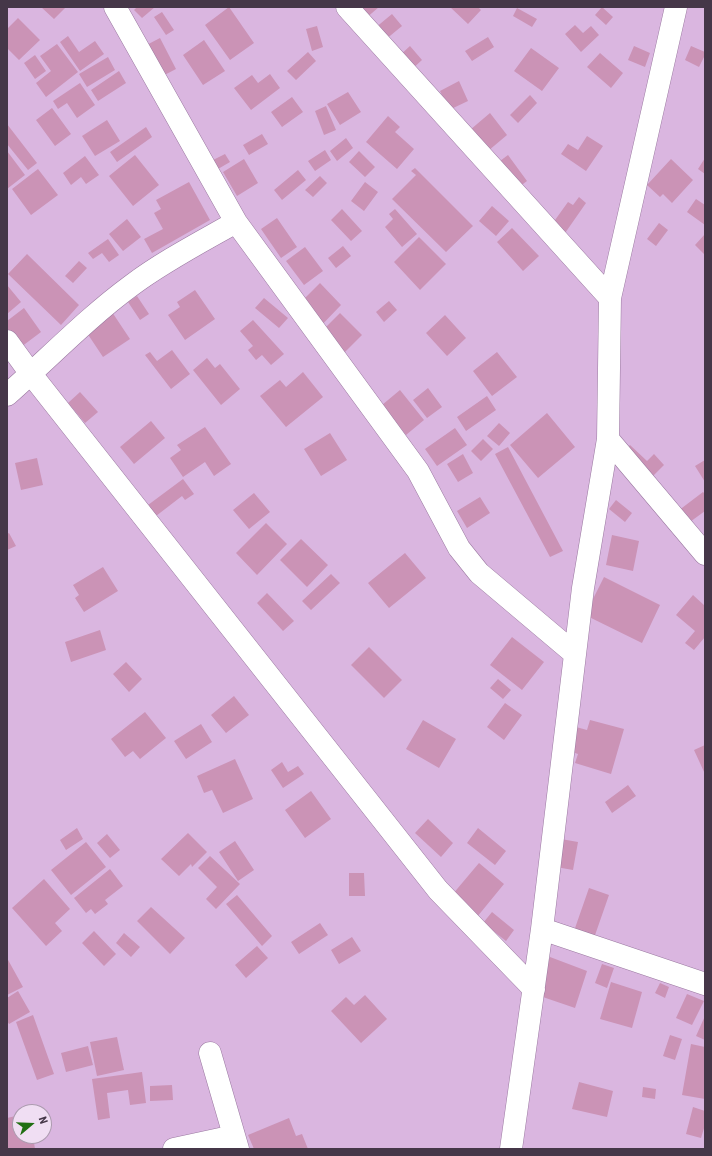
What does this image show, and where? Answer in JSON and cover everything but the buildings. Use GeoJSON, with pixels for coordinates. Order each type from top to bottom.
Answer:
{"type":"FeatureCollection","features":[{"type":"Feature","properties":{"kind":"street"},"geometry":{"type":"LineString","coordinates":[[114,7],[236,222],[418,471],[459,548],[479,573],[575,654]]}},
{"type":"Feature","properties":{"kind":"street"},"geometry":{"type":"LineString","coordinates":[[347,7],[610,298]]}},
{"type":"Feature","properties":{"kind":"street"},"geometry":{"type":"LineString","coordinates":[[511,1149],[542,929],[583,588],[608,439],[610,298],[676,7]]}},
{"type":"Feature","properties":{"kind":"street"},"geometry":{"type":"LineString","coordinates":[[7,395],[98,311],[133,284],[236,222]]}},
{"type":"Feature","properties":{"kind":"street"},"geometry":{"type":"LineString","coordinates":[[7,341],[31,374],[438,890],[534,989]]}},
{"type":"Feature","properties":{"kind":"street"},"geometry":{"type":"LineString","coordinates":[[608,439],[705,554]]}},
{"type":"Feature","properties":{"kind":"street"},"geometry":{"type":"LineString","coordinates":[[542,929],[705,984]]}},
{"type":"Feature","properties":{"kind":"street"},"geometry":{"type":"LineString","coordinates":[[174,1149],[236,1142],[210,1053]]}}]}
